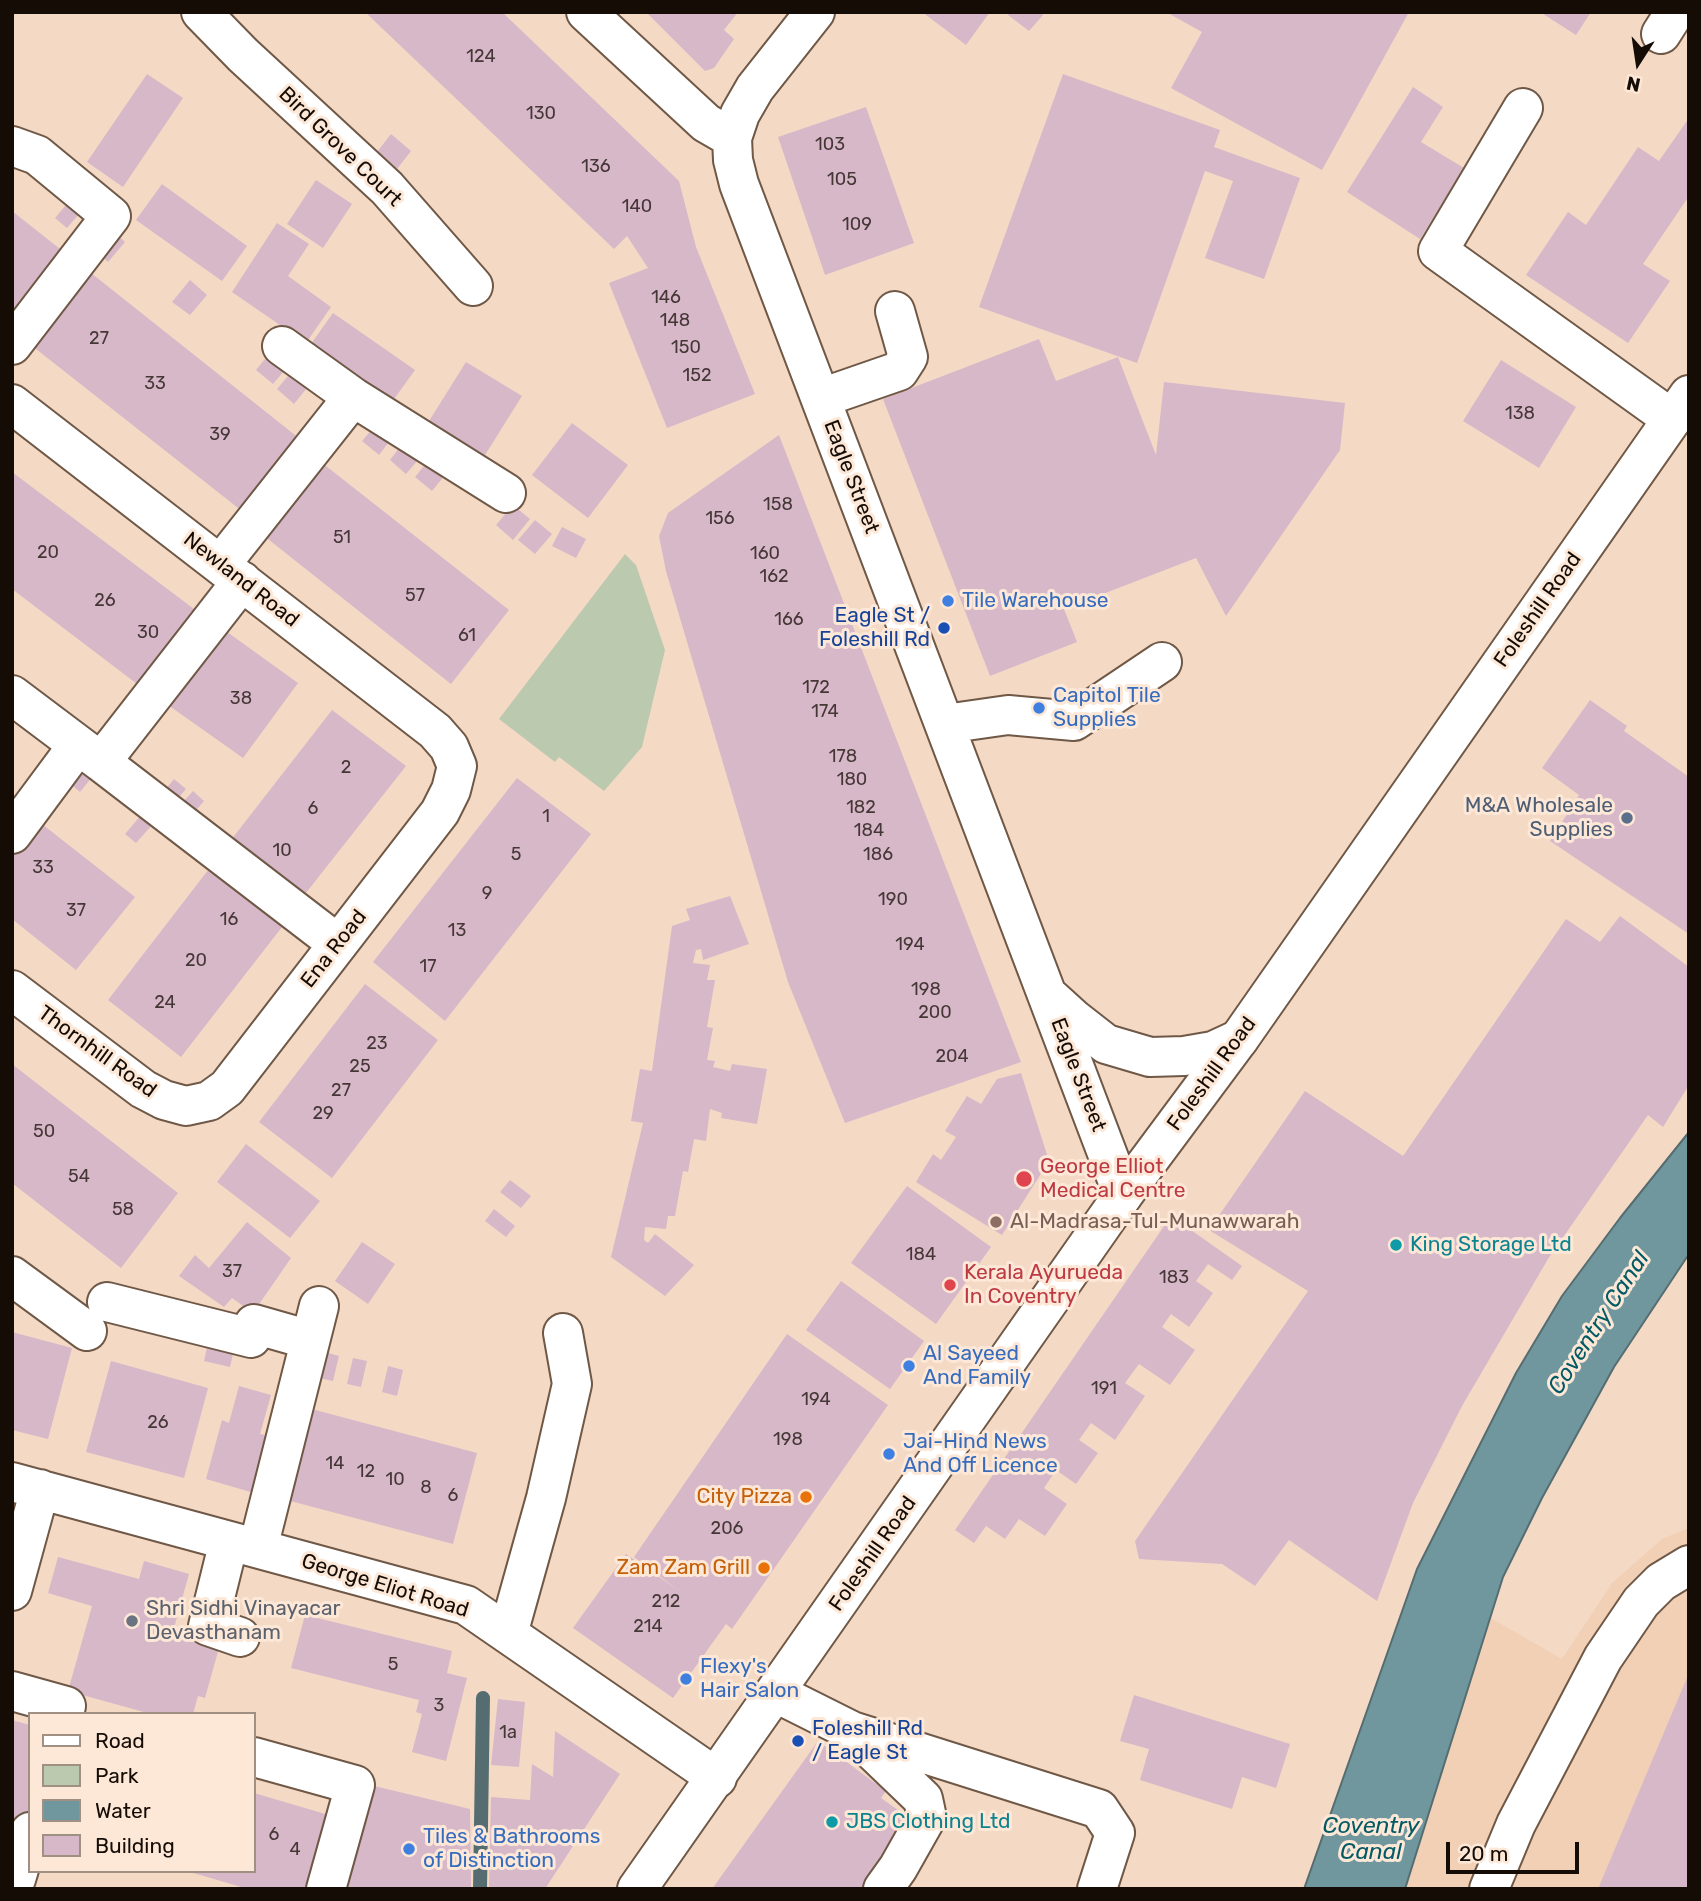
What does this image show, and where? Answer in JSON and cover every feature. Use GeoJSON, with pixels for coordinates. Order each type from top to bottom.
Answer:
{"type":"FeatureCollection","features":[{"type":"Feature","properties":{"kind":"street","name":"Bird Grove Court"},"geometry":{"type":"LineString","coordinates":[[201,12],[243,55],[387,188],[473,286]]}},
{"type":"Feature","properties":{"kind":"street"},"geometry":{"type":"LineString","coordinates":[[586,12],[706,123],[732,138],[740,114],[755,88],[815,12]]}},
{"type":"Feature","properties":{"kind":"street"},"geometry":{"type":"LineString","coordinates":[[1524,108],[1438,251],[1681,407]]}},
{"type":"Feature","properties":{"kind":"street","name":"Eagle Street"},"geometry":{"type":"LineString","coordinates":[[732,138],[733,160],[739,184],[1124,1195]]}},
{"type":"Feature","properties":{"kind":"street"},"geometry":{"type":"LineString","coordinates":[[12,146],[37,155],[111,216],[12,345]]}},
{"type":"Feature","properties":{"kind":"street"},"geometry":{"type":"LineString","coordinates":[[821,398],[899,371],[908,357],[895,311]]}},
{"type":"Feature","properties":{"kind":"street"},"geometry":{"type":"LineString","coordinates":[[282,346],[353,397],[506,493]]}},
{"type":"Feature","properties":{"kind":"street"},"geometry":{"type":"LineString","coordinates":[[12,834],[89,754],[231,572],[353,397]]}},
{"type":"Feature","properties":{"kind":"street","name":"Newland Road"},"geometry":{"type":"LineString","coordinates":[[12,404],[435,731],[449,747],[457,766]]}},
{"type":"Feature","properties":{"kind":"street","name":"Foleshill Road"},"geometry":{"type":"LineString","coordinates":[[637,1889],[1124,1195],[1239,1039],[1681,407]]}},
{"type":"Feature","properties":{"kind":"street"},"geometry":{"type":"LineString","coordinates":[[945,724],[1008,715],[1074,721],[1162,662]]}},
{"type":"Feature","properties":{"kind":"street"},"geometry":{"type":"LineString","coordinates":[[12,695],[338,944]]}},
{"type":"Feature","properties":{"kind":"street","name":"Ena Road"},"geometry":{"type":"LineString","coordinates":[[186,1106],[209,1101],[227,1088],[440,812],[451,790],[457,766]]}},
{"type":"Feature","properties":{"kind":"street","name":"Thornhill Road"},"geometry":{"type":"LineString","coordinates":[[12,990],[142,1090],[186,1106]]}},
{"type":"Feature","properties":{"kind":"street","name":"Eagle Street"},"geometry":{"type":"LineString","coordinates":[[1048,995],[1106,1044],[1150,1057],[1194,1055],[1213,1051],[1239,1039]]}},
{"type":"Feature","properties":{"kind":"street"},"geometry":{"type":"LineString","coordinates":[[12,1276],[97,1317],[251,1338],[254,1324],[314,1323],[243,1544],[208,1626],[240,1637]]}},
{"type":"Feature","properties":{"kind":"street"},"geometry":{"type":"LineString","coordinates":[[508,1634],[546,1498],[572,1384],[563,1333]]}},
{"type":"Feature","properties":{"kind":"street"},"geometry":{"type":"LineString","coordinates":[[12,1591],[26,1486]]}},
{"type":"Feature","properties":{"kind":"street","name":"George Eliot Road"},"geometry":{"type":"LineString","coordinates":[[26,1486],[466,1605],[717,1778]]}},
{"type":"Feature","properties":{"kind":"street"},"geometry":{"type":"LineString","coordinates":[[1489,1889],[1516,1824],[1603,1658],[1641,1602],[1661,1582],[1689,1564]]}},
{"type":"Feature","properties":{"kind":"street"},"geometry":{"type":"LineString","coordinates":[[12,1691],[66,1706],[64,1712]]}},
{"type":"Feature","properties":{"kind":"street"},"geometry":{"type":"LineString","coordinates":[[776,1693],[852,1731],[1099,1809],[1115,1833],[1097,1889]]}},
{"type":"Feature","properties":{"kind":"street"},"geometry":{"type":"LineString","coordinates":[[852,1731],[923,1799],[926,1813],[917,1838],[883,1889]]}},
{"type":"Feature","properties":{"kind":"street"},"geometry":{"type":"LineString","coordinates":[[256,1758],[355,1785],[326,1889]]}},
{"type":"Feature","properties":{"kind":"street"},"geometry":{"type":"LineString","coordinates":[[25,1882],[28,1852]]}},
{"type":"Feature","properties":{"kind":"shaded area"},"geometry":{"type":"Polygon","coordinates":[[[1689,1528],[1689,1889],[1405,1889],[1489,1617],[1562,1659],[1612,1583],[1662,1539],[1689,1528]]]}},
{"type":"Feature","properties":{"kind":"green space"},"geometry":{"type":"Polygon","coordinates":[[[625,554],[636,565],[665,650],[642,747],[604,791],[559,757],[555,762],[499,719],[625,554]]]}},
{"type":"Feature","properties":{"kind":"water","name":"Coventry Canal"},"geometry":{"type":"Polygon","coordinates":[[[1689,1132],[1689,1254],[1614,1367],[1542,1498],[1503,1577],[1405,1889],[1304,1889],[1417,1569],[1516,1373],[1562,1296],[1689,1132]]]}},
{"type":"Feature","properties":{"kind":"building"},"geometry":{"type":"Polygon","coordinates":[[[365,12],[502,12],[679,181],[696,247],[755,394],[667,428],[609,283],[648,268],[627,236],[614,249],[365,12]]]}},
{"type":"Feature","properties":{"kind":"building"},"geometry":{"type":"Polygon","coordinates":[[[646,12],[738,12],[724,30],[734,39],[714,68],[705,71],[646,12]]]}},
{"type":"Feature","properties":{"kind":"building"},"geometry":{"type":"Polygon","coordinates":[[[922,12],[990,12],[966,45],[922,12]]]}},
{"type":"Feature","properties":{"kind":"building"},"geometry":{"type":"Polygon","coordinates":[[[1010,12],[1040,12],[1043,15],[1029,31],[1008,15],[1010,12]]]}},
{"type":"Feature","properties":{"kind":"building"},"geometry":{"type":"Polygon","coordinates":[[[1166,12],[1409,12],[1322,170],[1171,88],[1202,32],[1166,12]]]}},
{"type":"Feature","properties":{"kind":"building"},"geometry":{"type":"Polygon","coordinates":[[[1540,12],[1591,12],[1576,35],[1540,12]]]}},
{"type":"Feature","properties":{"kind":"building"},"geometry":{"type":"Polygon","coordinates":[[[147,74],[183,98],[123,187],[87,162],[147,74]]]}},
{"type":"Feature","properties":{"kind":"building"},"geometry":{"type":"Polygon","coordinates":[[[1063,74],[1220,130],[1214,147],[1300,178],[1264,279],[1205,258],[1233,181],[1205,171],[1137,363],[979,307],[1063,74]]]}},
{"type":"Feature","properties":{"kind":"building"},"geometry":{"type":"Polygon","coordinates":[[[1413,87],[1443,107],[1421,142],[1464,168],[1420,239],[1347,192],[1413,87]]]}},
{"type":"Feature","properties":{"kind":"building"},"geometry":{"type":"Polygon","coordinates":[[[866,107],[914,243],[825,275],[778,137],[866,107]]]}},
{"type":"Feature","properties":{"kind":"building"},"geometry":{"type":"Polygon","coordinates":[[[1689,118],[1689,196],[1643,264],[1670,281],[1628,343],[1526,275],[1568,212],[1586,225],[1638,147],[1659,161],[1689,118]]]}},
{"type":"Feature","properties":{"kind":"building"},"geometry":{"type":"Polygon","coordinates":[[[391,134],[411,151],[397,169],[377,152],[391,134]]]}},
{"type":"Feature","properties":{"kind":"building"},"geometry":{"type":"Polygon","coordinates":[[[316,180],[352,204],[323,248],[287,224],[316,180]]]}},
{"type":"Feature","properties":{"kind":"building"},"geometry":{"type":"Polygon","coordinates":[[[162,184],[247,246],[222,281],[136,220],[162,184]]]}},
{"type":"Feature","properties":{"kind":"building"},"geometry":{"type":"Polygon","coordinates":[[[72,198],[84,208],[67,228],[55,218],[72,198]]]}},
{"type":"Feature","properties":{"kind":"building"},"geometry":{"type":"Polygon","coordinates":[[[12,211],[74,260],[12,330],[12,211]]]}},
{"type":"Feature","properties":{"kind":"building"},"geometry":{"type":"Polygon","coordinates":[[[277,223],[309,244],[288,276],[331,307],[306,343],[232,292],[277,223]]]}},
{"type":"Feature","properties":{"kind":"building"},"geometry":{"type":"Polygon","coordinates":[[[114,232],[125,242],[108,262],[97,252],[114,232]]]}},
{"type":"Feature","properties":{"kind":"building"},"geometry":{"type":"Polygon","coordinates":[[[81,265],[305,443],[247,515],[22,338],[81,265]]]}},
{"type":"Feature","properties":{"kind":"building"},"geometry":{"type":"Polygon","coordinates":[[[190,280],[207,295],[190,315],[172,302],[190,280]]]}},
{"type":"Feature","properties":{"kind":"building"},"geometry":{"type":"Polygon","coordinates":[[[333,313],[415,370],[389,406],[308,348],[333,313]]]}},
{"type":"Feature","properties":{"kind":"building"},"geometry":{"type":"Polygon","coordinates":[[[1039,339],[1056,381],[1118,357],[1156,455],[1164,382],[1345,403],[1340,450],[1226,616],[1196,558],[1064,609],[1077,642],[990,676],[883,399],[1039,339]]]}},
{"type":"Feature","properties":{"kind":"building"},"geometry":{"type":"Polygon","coordinates":[[[273,349],[291,363],[273,384],[256,370],[273,349]]]}},
{"type":"Feature","properties":{"kind":"building"},"geometry":{"type":"Polygon","coordinates":[[[1501,360],[1576,407],[1539,468],[1463,421],[1501,360]]]}},
{"type":"Feature","properties":{"kind":"building"},"geometry":{"type":"Polygon","coordinates":[[[466,362],[522,396],[485,455],[429,421],[466,362]]]}},
{"type":"Feature","properties":{"kind":"building"},"geometry":{"type":"Polygon","coordinates":[[[294,369],[311,383],[294,404],[277,389],[294,369]]]}},
{"type":"Feature","properties":{"kind":"building"},"geometry":{"type":"Polygon","coordinates":[[[379,421],[395,434],[379,455],[362,441],[379,421]]]}},
{"type":"Feature","properties":{"kind":"building"},"geometry":{"type":"Polygon","coordinates":[[[572,423],[628,465],[588,518],[532,475],[572,423]]]}},
{"type":"Feature","properties":{"kind":"building"},"geometry":{"type":"Polygon","coordinates":[[[779,435],[1021,1062],[845,1123],[788,982],[666,571],[659,536],[668,513],[779,435]]]}},
{"type":"Feature","properties":{"kind":"building"},"geometry":{"type":"Polygon","coordinates":[[[406,439],[423,454],[406,474],[390,460],[406,439]]]}},
{"type":"Feature","properties":{"kind":"building"},"geometry":{"type":"Polygon","coordinates":[[[312,455],[509,610],[451,684],[254,528],[312,455]]]}},
{"type":"Feature","properties":{"kind":"building"},"geometry":{"type":"Polygon","coordinates":[[[432,456],[449,470],[432,491],[415,477],[432,456]]]}},
{"type":"Feature","properties":{"kind":"building"},"geometry":{"type":"Polygon","coordinates":[[[12,472],[206,618],[149,693],[12,589],[12,472]]]}},
{"type":"Feature","properties":{"kind":"building"},"geometry":{"type":"Polygon","coordinates":[[[513,505],[530,519],[513,540],[496,525],[513,505]]]}},
{"type":"Feature","properties":{"kind":"building"},"geometry":{"type":"Polygon","coordinates":[[[535,520],[552,534],[535,554],[518,540],[535,520]]]}},
{"type":"Feature","properties":{"kind":"building"},"geometry":{"type":"Polygon","coordinates":[[[562,527],[586,539],[576,558],[552,546],[562,527]]]}},
{"type":"Feature","properties":{"kind":"building"},"geometry":{"type":"Polygon","coordinates":[[[216,624],[298,683],[243,758],[161,700],[216,624]]]}},
{"type":"Feature","properties":{"kind":"building","name":"M&A Wholesale Supplies"},"geometry":{"type":"Polygon","coordinates":[[[1590,700],[1627,726],[1624,731],[1689,777],[1689,934],[1550,841],[1579,795],[1542,768],[1590,700]]]}},
{"type":"Feature","properties":{"kind":"building"},"geometry":{"type":"Polygon","coordinates":[[[332,710],[406,766],[298,903],[224,849],[332,710]]]}},
{"type":"Feature","properties":{"kind":"building"},"geometry":{"type":"Polygon","coordinates":[[[85,762],[97,771],[80,792],[68,782],[85,762]]]}},
{"type":"Feature","properties":{"kind":"building"},"geometry":{"type":"Polygon","coordinates":[[[517,778],[591,834],[445,1021],[373,962],[517,778]]]}},
{"type":"Feature","properties":{"kind":"building"},"geometry":{"type":"Polygon","coordinates":[[[174,779],[186,789],[168,810],[157,800],[174,779]]]}},
{"type":"Feature","properties":{"kind":"building"},"geometry":{"type":"Polygon","coordinates":[[[193,791],[204,801],[187,821],[175,811],[193,791]]]}},
{"type":"Feature","properties":{"kind":"building"},"geometry":{"type":"Polygon","coordinates":[[[142,814],[153,824],[136,843],[125,834],[142,814]]]}},
{"type":"Feature","properties":{"kind":"building"},"geometry":{"type":"Polygon","coordinates":[[[33,817],[135,897],[76,970],[12,919],[12,843],[33,817]]]}},
{"type":"Feature","properties":{"kind":"building"},"geometry":{"type":"Polygon","coordinates":[[[215,861],[289,918],[181,1057],[108,1000],[215,861]]]}},
{"type":"Feature","properties":{"kind":"building"},"geometry":{"type":"Polygon","coordinates":[[[730,896],[749,944],[703,960],[701,949],[696,950],[693,963],[710,965],[707,980],[715,980],[707,1027],[713,1028],[707,1060],[715,1061],[713,1067],[730,1071],[732,1064],[767,1069],[757,1124],[721,1118],[722,1113],[710,1109],[706,1141],[694,1139],[688,1172],[683,1171],[675,1216],[668,1216],[666,1229],[645,1227],[644,1240],[648,1243],[655,1234],[694,1265],[665,1296],[611,1257],[643,1123],[631,1121],[640,1069],[652,1071],[672,926],[690,920],[686,909],[730,896]]]}},
{"type":"Feature","properties":{"kind":"building","name":"King Storage Ltd"},"geometry":{"type":"Polygon","coordinates":[[[1620,916],[1689,967],[1689,1085],[1663,1127],[1648,1115],[1548,1259],[1462,1406],[1413,1503],[1377,1601],[1289,1540],[1255,1586],[1222,1564],[1139,1559],[1135,1541],[1308,1291],[1209,1230],[1305,1091],[1403,1156],[1566,919],[1600,942],[1620,916]]]}},
{"type":"Feature","properties":{"kind":"building"},"geometry":{"type":"Polygon","coordinates":[[[365,984],[438,1040],[332,1178],[259,1122],[365,984]]]}},
{"type":"Feature","properties":{"kind":"building"},"geometry":{"type":"Polygon","coordinates":[[[12,1064],[178,1193],[121,1268],[12,1183],[12,1064]]]}},
{"type":"Feature","properties":{"kind":"building"},"geometry":{"type":"Polygon","coordinates":[[[1021,1073],[1049,1161],[1002,1235],[916,1182],[933,1154],[941,1160],[956,1137],[945,1131],[967,1096],[981,1104],[997,1079],[1021,1073]]]}},
{"type":"Feature","properties":{"kind":"building"},"geometry":{"type":"Polygon","coordinates":[[[246,1144],[320,1201],[290,1238],[217,1182],[246,1144]]]}},
{"type":"Feature","properties":{"kind":"building"},"geometry":{"type":"Polygon","coordinates":[[[510,1180],[531,1196],[521,1208],[500,1192],[510,1180]]]}},
{"type":"Feature","properties":{"kind":"building"},"geometry":{"type":"Polygon","coordinates":[[[907,1186],[991,1247],[936,1324],[851,1263],[907,1186]]]}},
{"type":"Feature","properties":{"kind":"building"},"geometry":{"type":"Polygon","coordinates":[[[494,1209],[515,1226],[506,1237],[485,1221],[494,1209]]]}},
{"type":"Feature","properties":{"kind":"building"},"geometry":{"type":"Polygon","coordinates":[[[1171,1216],[1242,1266],[1232,1280],[1208,1264],[1196,1281],[1213,1293],[1189,1327],[1171,1314],[1162,1327],[1195,1350],[1170,1385],[1139,1364],[1125,1383],[1145,1396],[1115,1440],[1091,1423],[1079,1440],[1098,1453],[1076,1484],[1056,1470],[1044,1488],[1067,1504],[1045,1536],[1019,1519],[1005,1539],[986,1526],[974,1543],[955,1530],[1171,1216]]]}},
{"type":"Feature","properties":{"kind":"building"},"geometry":{"type":"Polygon","coordinates":[[[247,1222],[291,1258],[253,1313],[232,1298],[224,1307],[179,1276],[195,1255],[209,1268],[247,1222]]]}},
{"type":"Feature","properties":{"kind":"building"},"geometry":{"type":"Polygon","coordinates":[[[362,1242],[395,1264],[368,1304],[335,1281],[362,1242]]]}},
{"type":"Feature","properties":{"kind":"building"},"geometry":{"type":"Polygon","coordinates":[[[841,1281],[924,1341],[890,1389],[806,1330],[841,1281]]]}},
{"type":"Feature","properties":{"kind":"building"},"geometry":{"type":"Polygon","coordinates":[[[12,1332],[72,1348],[48,1439],[12,1430],[12,1332]]]}},
{"type":"Feature","properties":{"kind":"building"},"geometry":{"type":"Polygon","coordinates":[[[210,1334],[236,1341],[230,1367],[204,1361],[210,1334]]]}},
{"type":"Feature","properties":{"kind":"building"},"geometry":{"type":"Polygon","coordinates":[[[787,1334],[888,1405],[732,1629],[726,1624],[673,1698],[573,1628],[626,1554],[678,1590],[634,1557],[787,1334]]]}},
{"type":"Feature","properties":{"kind":"building"},"geometry":{"type":"Polygon","coordinates":[[[325,1352],[339,1356],[333,1381],[319,1378],[325,1352]]]}},
{"type":"Feature","properties":{"kind":"building"},"geometry":{"type":"Polygon","coordinates":[[[353,1358],[367,1361],[361,1387],[347,1384],[353,1358]]]}},
{"type":"Feature","properties":{"kind":"building"},"geometry":{"type":"Polygon","coordinates":[[[111,1361],[208,1388],[184,1478],[86,1452],[111,1361]]]}},
{"type":"Feature","properties":{"kind":"building"},"geometry":{"type":"Polygon","coordinates":[[[388,1366],[403,1370],[397,1396],[382,1392],[388,1366]]]}},
{"type":"Feature","properties":{"kind":"building"},"geometry":{"type":"Polygon","coordinates":[[[239,1386],[271,1395],[260,1434],[270,1436],[254,1493],[206,1479],[222,1420],[229,1423],[239,1386]]]}},
{"type":"Feature","properties":{"kind":"building"},"geometry":{"type":"Polygon","coordinates":[[[304,1407],[477,1453],[453,1544],[279,1498],[304,1407]]]}},
{"type":"Feature","properties":{"kind":"building","name":"Shri Sidhi Vinayacar Devasthanam"},"geometry":{"type":"Polygon","coordinates":[[[58,1557],[139,1579],[144,1561],[189,1574],[172,1635],[219,1648],[205,1698],[198,1696],[194,1712],[144,1712],[68,1691],[92,1606],[48,1593],[58,1557]]]}},
{"type":"Feature","properties":{"kind":"building"},"geometry":{"type":"Polygon","coordinates":[[[305,1615],[452,1651],[447,1673],[467,1678],[446,1761],[412,1752],[422,1714],[416,1712],[419,1700],[291,1668],[305,1615]]]}},
{"type":"Feature","properties":{"kind":"building"},"geometry":{"type":"Polygon","coordinates":[[[1689,1673],[1689,1889],[1598,1889],[1689,1673]]]}},
{"type":"Feature","properties":{"kind":"building"},"geometry":{"type":"Polygon","coordinates":[[[1134,1695],[1290,1744],[1276,1788],[1242,1777],[1232,1809],[1140,1780],[1149,1749],[1120,1741],[1134,1695]]]}},
{"type":"Feature","properties":{"kind":"building"},"geometry":{"type":"Polygon","coordinates":[[[498,1699],[525,1702],[519,1767],[491,1765],[498,1699]]]}},
{"type":"Feature","properties":{"kind":"building"},"geometry":{"type":"Polygon","coordinates":[[[12,1720],[28,1724],[28,1816],[26,1822],[12,1818],[12,1720]]]}},
{"type":"Feature","properties":{"kind":"building","name":"Tiles & Bathrooms of Distinction"},"geometry":{"type":"Polygon","coordinates":[[[555,1731],[620,1774],[545,1889],[489,1889],[491,1797],[530,1800],[532,1764],[553,1777],[555,1731]]]}},
{"type":"Feature","properties":{"kind":"building","name":"JBS Clothing Ltd"},"geometry":{"type":"Polygon","coordinates":[[[818,1741],[886,1791],[881,1798],[905,1815],[903,1829],[861,1889],[712,1889],[818,1741]]]}},
{"type":"Feature","properties":{"kind":"building","name":"Tiles & Bathrooms of Distinction"},"geometry":{"type":"Polygon","coordinates":[[[366,1784],[470,1809],[471,1889],[335,1889],[366,1784]]]}},
{"type":"Feature","properties":{"kind":"building"},"geometry":{"type":"Polygon","coordinates":[[[256,1794],[339,1818],[318,1889],[248,1889],[193,1873],[256,1873],[256,1794]]]}},
{"type":"Feature","properties":{"kind":"waterway"},"geometry":{"type":"LineString","coordinates":[[480,1889],[483,1698]]}},
{"type":"Feature","properties":{"kind":"place","name":"Tile Warehouse"},"geometry":{"type":"Point","coordinates":[948,601]}},
{"type":"Feature","properties":{"kind":"place","name":"Eagle St / Foleshill Rd"},"geometry":{"type":"Point","coordinates":[944,628]}},
{"type":"Feature","properties":{"kind":"place","name":"Capitol Tile Supplies"},"geometry":{"type":"Point","coordinates":[1039,708]}},
{"type":"Feature","properties":{"kind":"place","name":"M&A Wholesale Supplies"},"geometry":{"type":"Point","coordinates":[1627,818]}},
{"type":"Feature","properties":{"kind":"place","name":"George Elliot Medical Centre"},"geometry":{"type":"Point","coordinates":[1024,1179]}},
{"type":"Feature","properties":{"kind":"place","name":"Al-Madrasa-Tul-Munawwarah"},"geometry":{"type":"Point","coordinates":[996,1222]}},
{"type":"Feature","properties":{"kind":"place","name":"King Storage Ltd"},"geometry":{"type":"Point","coordinates":[1396,1245]}},
{"type":"Feature","properties":{"kind":"place","name":"Kerala Ayurueda In Coventry"},"geometry":{"type":"Point","coordinates":[950,1285]}},
{"type":"Feature","properties":{"kind":"place","name":"Al Sayeed And Family"},"geometry":{"type":"Point","coordinates":[909,1366]}},
{"type":"Feature","properties":{"kind":"place","name":"Jai-Hind News And Off Licence"},"geometry":{"type":"Point","coordinates":[889,1454]}},
{"type":"Feature","properties":{"kind":"place","name":"City Pizza"},"geometry":{"type":"Point","coordinates":[806,1497]}},
{"type":"Feature","properties":{"kind":"place","name":"Zam Zam Grill"},"geometry":{"type":"Point","coordinates":[764,1568]}},
{"type":"Feature","properties":{"kind":"place","name":"Shri Sidhi Vinayacar Devasthanam"},"geometry":{"type":"Point","coordinates":[132,1621]}},
{"type":"Feature","properties":{"kind":"place","name":"Flexy's Hair Salon"},"geometry":{"type":"Point","coordinates":[686,1679]}},
{"type":"Feature","properties":{"kind":"place","name":"Foleshill Rd / Eagle St"},"geometry":{"type":"Point","coordinates":[798,1741]}},
{"type":"Feature","properties":{"kind":"place","name":"JBS Clothing Ltd"},"geometry":{"type":"Point","coordinates":[832,1822]}},
{"type":"Feature","properties":{"kind":"place","name":"Tiles & Bathrooms of Distinction"},"geometry":{"type":"Point","coordinates":[409,1849]}}]}
